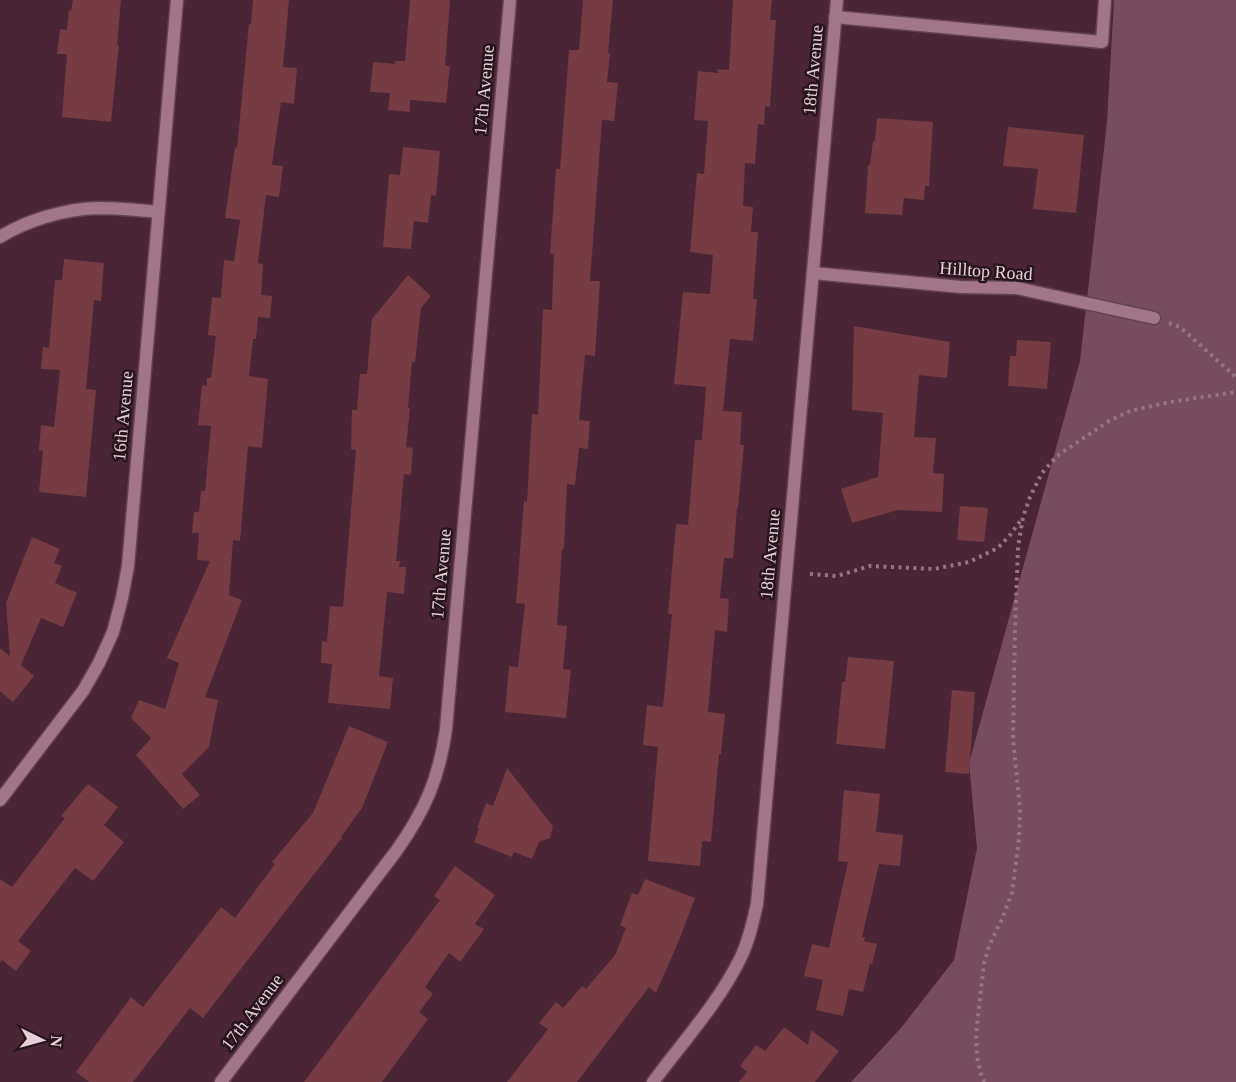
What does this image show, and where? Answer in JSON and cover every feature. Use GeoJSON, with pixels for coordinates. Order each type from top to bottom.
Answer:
{"type":"FeatureCollection","features":[{"type":"Feature","properties":{"kind":"street","name":"16th Avenue"},"geometry":{"type":"LineString","coordinates":[[0,800],[83,691],[108,642],[122,598],[128,566],[177,0]]}},
{"type":"Feature","properties":{"kind":"street","name":"17th Avenue"},"geometry":{"type":"LineString","coordinates":[[221,1082],[397,850],[422,812],[438,773],[446,729],[510,0]]}},
{"type":"Feature","properties":{"kind":"street","name":"18th Avenue"},"geometry":{"type":"LineString","coordinates":[[653,1082],[727,982],[741,956],[757,904],[837,0]]}},
{"type":"Feature","properties":{"kind":"street"},"geometry":{"type":"LineString","coordinates":[[835,17],[1102,42],[1105,0]]}},
{"type":"Feature","properties":{"kind":"street"},"geometry":{"type":"LineString","coordinates":[[0,237],[47,217],[70,212],[96,208],[158,212]]}},
{"type":"Feature","properties":{"kind":"street","name":"Hilltop Road"},"geometry":{"type":"LineString","coordinates":[[813,273],[961,287],[1017,288],[1154,318]]}},
{"type":"Feature","properties":{"kind":"path"},"geometry":{"type":"LineString","coordinates":[[1154,318],[1180,327],[1236,377]]}},
{"type":"Feature","properties":{"kind":"path"},"geometry":{"type":"LineString","coordinates":[[984,1082],[977,1057],[976,1034],[984,963],[1012,892],[1019,838],[1020,809],[1013,739],[1018,547],[1023,517],[1030,497],[1042,473],[1056,456],[1130,411],[1170,402],[1236,392]]}},
{"type":"Feature","properties":{"kind":"path"},"geometry":{"type":"LineString","coordinates":[[810,574],[837,576],[870,566],[934,569],[969,562],[998,548],[1023,517]]}},
{"type":"Feature","properties":{"kind":"shaded area"},"geometry":{"type":"Polygon","coordinates":[[[1114,0],[1236,0],[1236,1082],[851,1082],[901,1028],[954,960],[977,848],[969,763],[1080,361],[1107,122],[1114,0]]]}},
{"type":"Feature","properties":{"kind":"building"},"geometry":{"type":"Polygon","coordinates":[[[73,0],[121,0],[111,122],[62,117],[67,54],[57,54],[60,29],[67,30],[69,10],[71,11],[73,0]]]}},
{"type":"Feature","properties":{"kind":"building"},"geometry":{"type":"Polygon","coordinates":[[[253,0],[289,0],[283,67],[297,68],[294,104],[281,102],[272,165],[283,166],[279,197],[266,195],[258,263],[263,264],[261,295],[272,296],[270,318],[258,317],[249,376],[268,379],[262,448],[248,446],[240,541],[233,540],[229,595],[242,600],[205,697],[218,700],[209,747],[182,774],[200,795],[183,809],[136,755],[151,738],[131,718],[139,700],[165,709],[179,663],[167,658],[210,561],[197,560],[199,533],[192,533],[194,512],[199,512],[201,491],[205,491],[211,426],[198,425],[202,385],[207,386],[207,378],[211,378],[216,336],[208,335],[212,297],[221,298],[224,260],[234,261],[240,220],[225,218],[235,147],[237,148],[253,0]]]}},
{"type":"Feature","properties":{"kind":"building"},"geometry":{"type":"Polygon","coordinates":[[[410,0],[450,0],[445,66],[450,66],[446,103],[410,100],[410,112],[388,110],[390,93],[370,92],[373,62],[395,64],[395,61],[405,61],[410,0]]]}},
{"type":"Feature","properties":{"kind":"building"},"geometry":{"type":"Polygon","coordinates":[[[583,0],[613,0],[607,82],[618,83],[614,121],[602,120],[590,281],[600,281],[595,356],[585,355],[579,420],[590,421],[588,449],[579,448],[575,485],[567,484],[557,625],[567,626],[563,669],[571,670],[566,718],[505,712],[509,666],[518,667],[525,604],[516,603],[524,501],[527,502],[532,414],[538,415],[543,309],[552,310],[554,254],[550,254],[556,169],[560,169],[569,50],[579,50],[583,0]]]}},
{"type":"Feature","properties":{"kind":"building"},"geometry":{"type":"Polygon","coordinates":[[[733,0],[772,0],[770,20],[776,20],[770,107],[765,106],[764,125],[758,124],[755,164],[745,163],[743,206],[753,207],[751,232],[758,232],[753,299],[757,299],[753,341],[730,339],[723,411],[742,412],[740,445],[744,445],[733,558],[724,558],[720,598],[729,599],[727,632],[715,630],[708,712],[725,714],[711,842],[702,841],[700,866],[648,861],[658,747],[643,745],[647,705],[663,707],[672,614],[668,614],[676,524],[688,525],[695,440],[702,440],[706,387],[674,384],[683,292],[710,294],[713,255],[690,252],[697,173],[704,174],[708,121],[694,120],[698,71],[718,73],[717,69],[729,70],[733,0]]]}},
{"type":"Feature","properties":{"kind":"building"},"geometry":{"type":"Polygon","coordinates":[[[877,118],[933,122],[929,186],[925,186],[924,200],[904,198],[902,215],[865,213],[868,165],[870,165],[873,141],[875,141],[877,118]]]}},
{"type":"Feature","properties":{"kind":"building"},"geometry":{"type":"Polygon","coordinates":[[[1008,127],[1084,135],[1076,213],[1033,209],[1038,169],[1003,166],[1008,127]]]}},
{"type":"Feature","properties":{"kind":"building"},"geometry":{"type":"Polygon","coordinates":[[[403,147],[440,151],[436,196],[431,195],[428,223],[414,221],[411,249],[383,247],[389,174],[400,175],[403,147]]]}},
{"type":"Feature","properties":{"kind":"building"},"geometry":{"type":"Polygon","coordinates":[[[64,259],[104,263],[101,301],[94,300],[86,389],[96,390],[86,497],[39,492],[43,451],[39,450],[41,425],[54,427],[60,370],[41,369],[43,347],[49,348],[55,280],[62,280],[64,259]]]}},
{"type":"Feature","properties":{"kind":"building"},"geometry":{"type":"Polygon","coordinates":[[[408,275],[431,296],[421,308],[415,362],[412,362],[406,447],[413,448],[411,475],[404,474],[396,561],[400,561],[399,567],[406,567],[404,594],[387,592],[379,676],[393,678],[390,709],[328,703],[332,664],[321,663],[322,641],[327,642],[330,606],[343,607],[356,450],[351,449],[352,410],[357,410],[360,374],[367,374],[372,319],[408,275]]]}},
{"type":"Feature","properties":{"kind":"building"},"geometry":{"type":"Polygon","coordinates":[[[854,326],[950,342],[947,378],[919,375],[914,437],[936,438],[933,473],[944,474],[942,512],[898,510],[852,523],[841,489],[878,477],[883,413],[852,410],[854,326]]]}},
{"type":"Feature","properties":{"kind":"building"},"geometry":{"type":"Polygon","coordinates":[[[1017,340],[1051,342],[1047,389],[1008,386],[1010,356],[1016,356],[1017,340]]]}},
{"type":"Feature","properties":{"kind":"building"},"geometry":{"type":"Polygon","coordinates":[[[960,506],[988,508],[984,542],[957,540],[960,506]]]}},
{"type":"Feature","properties":{"kind":"building"},"geometry":{"type":"Polygon","coordinates":[[[32,537],[60,549],[54,563],[62,566],[55,583],[77,593],[63,627],[41,618],[21,665],[34,676],[13,702],[0,691],[0,648],[10,656],[6,603],[32,537]]]}},
{"type":"Feature","properties":{"kind":"building"},"geometry":{"type":"Polygon","coordinates":[[[848,657],[894,661],[885,749],[836,744],[842,682],[845,682],[848,657]]]}},
{"type":"Feature","properties":{"kind":"building"},"geometry":{"type":"Polygon","coordinates":[[[952,690],[975,692],[969,774],[945,772],[952,690]]]}},
{"type":"Feature","properties":{"kind":"building"},"geometry":{"type":"Polygon","coordinates":[[[349,726],[388,742],[362,808],[342,838],[203,1018],[190,1008],[133,1082],[89,1082],[76,1072],[131,997],[143,1007],[221,907],[235,918],[275,864],[272,862],[313,813],[349,726]]]}},
{"type":"Feature","properties":{"kind":"building"},"geometry":{"type":"Polygon","coordinates":[[[507,768],[553,826],[550,838],[539,842],[532,859],[514,852],[512,857],[474,842],[486,803],[493,806],[507,768]]]}},
{"type":"Feature","properties":{"kind":"building"},"geometry":{"type":"Polygon","coordinates":[[[88,784],[118,807],[104,825],[124,842],[93,881],[75,868],[18,941],[31,951],[16,971],[2,960],[0,963],[0,879],[12,887],[65,818],[61,816],[88,784]]]}},
{"type":"Feature","properties":{"kind":"building"},"geometry":{"type":"Polygon","coordinates":[[[844,790],[880,794],[876,832],[903,835],[900,866],[879,864],[862,937],[865,937],[864,941],[877,944],[863,992],[849,989],[843,1016],[816,1010],[823,980],[804,976],[812,944],[829,948],[848,862],[838,861],[844,790]]]}},
{"type":"Feature","properties":{"kind":"building"},"geometry":{"type":"Polygon","coordinates":[[[455,866],[495,895],[475,924],[484,929],[460,962],[449,953],[425,987],[433,994],[419,1012],[428,1019],[382,1082],[304,1082],[440,900],[434,896],[455,866]]]}},
{"type":"Feature","properties":{"kind":"building"},"geometry":{"type":"Polygon","coordinates":[[[645,879],[695,898],[656,993],[649,987],[577,1082],[507,1082],[548,1029],[539,1023],[556,1002],[563,1008],[582,986],[586,989],[615,955],[626,928],[620,925],[632,893],[638,895],[645,879]]]}},
{"type":"Feature","properties":{"kind":"building"},"geometry":{"type":"Polygon","coordinates":[[[784,1027],[808,1045],[811,1030],[839,1051],[815,1082],[739,1082],[747,1072],[740,1066],[756,1045],[765,1051],[784,1027]]]}}]}
